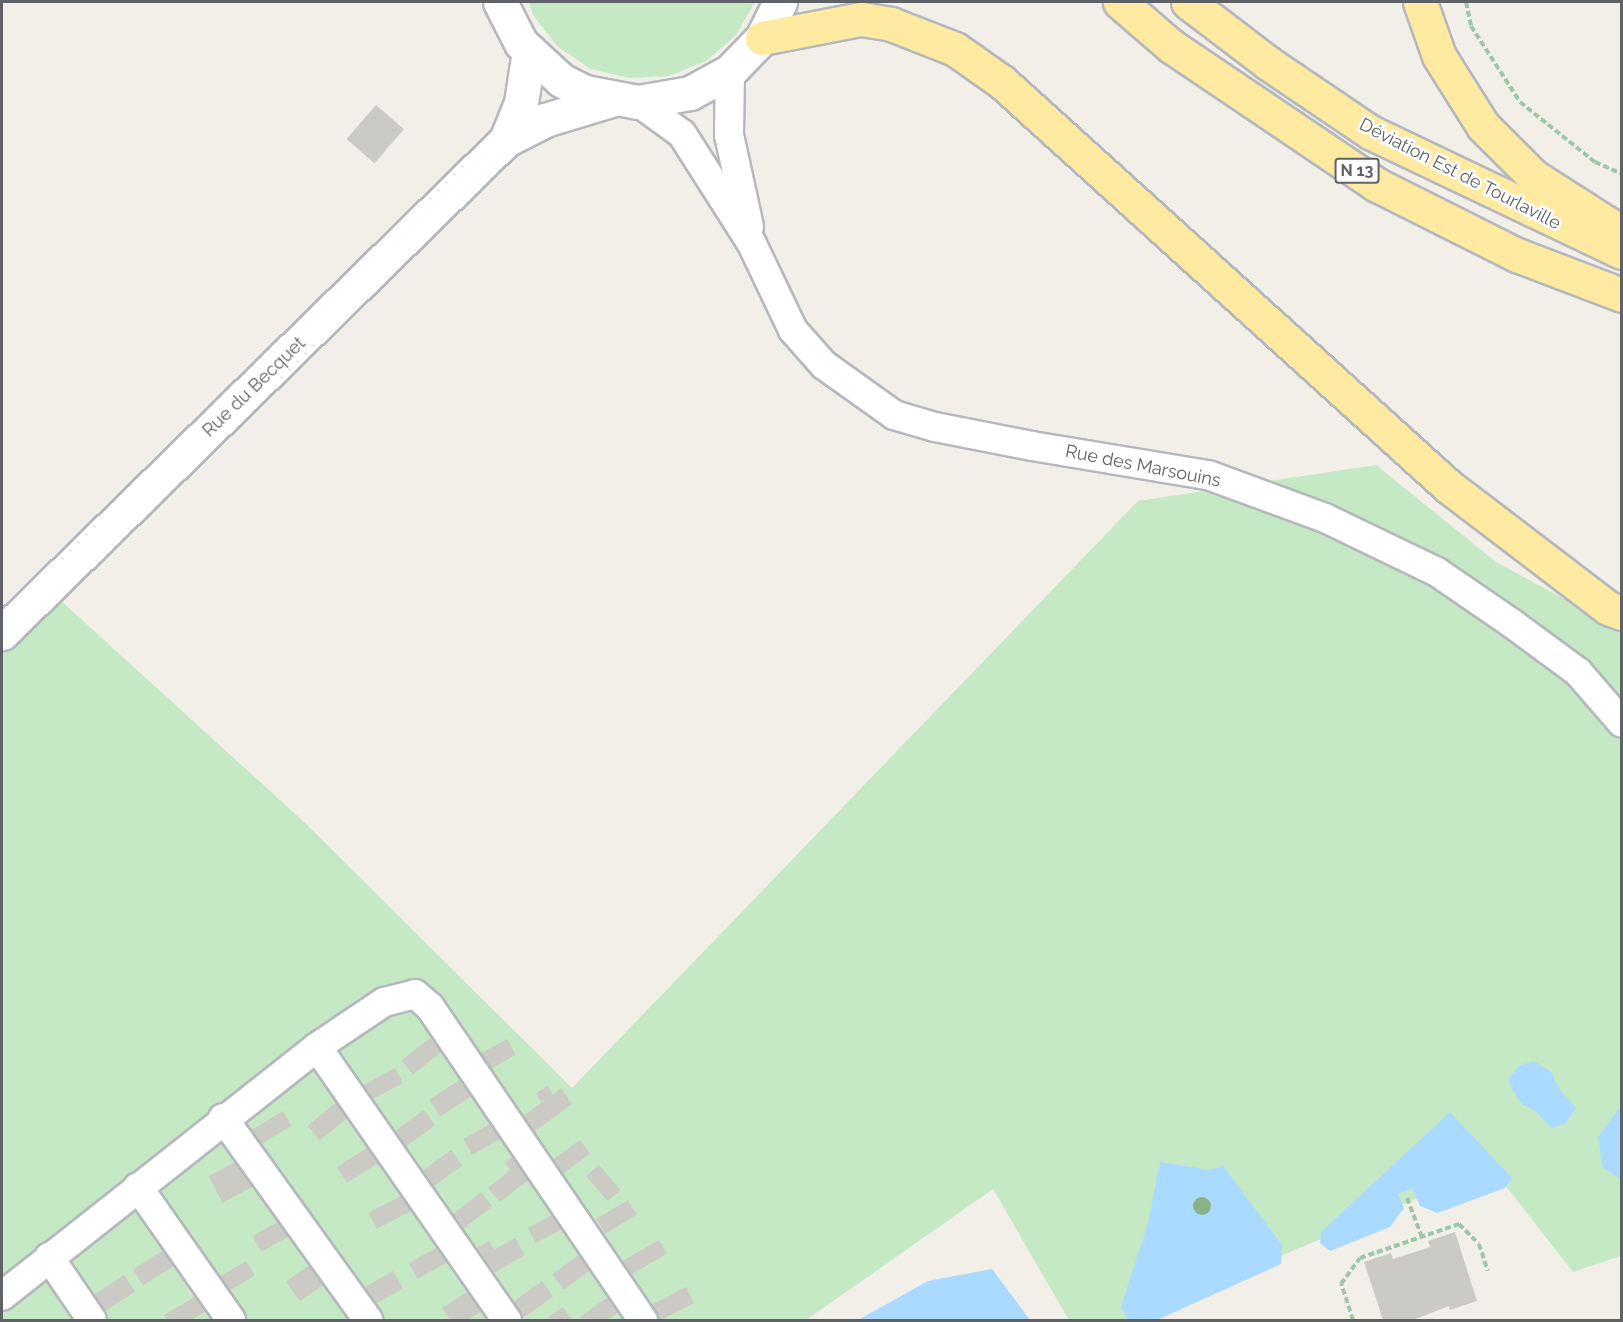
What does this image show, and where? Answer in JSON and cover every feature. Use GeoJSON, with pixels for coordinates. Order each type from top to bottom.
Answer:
{"type":"FeatureCollection","features":[{"type":"Feature","properties":{"kind":"highway","name":"N 13"},"geometry":{"type":"LineString","coordinates":[[1120,2],[1171,46],[1377,185],[1517,255],[1622,295]]}},
{"type":"Feature","properties":{"kind":"highway","name":"Déviation Est de Tourlaville"},"geometry":{"type":"LineString","coordinates":[[1188,2],[1268,63],[1370,132],[1526,210],[1622,252]]}},
{"type":"Feature","properties":{"kind":"highway"},"geometry":{"type":"LineString","coordinates":[[1420,2],[1438,56],[1483,126],[1533,176],[1622,233]]}},
{"type":"Feature","properties":{"kind":"highway"},"geometry":{"type":"LineString","coordinates":[[762,38],[861,19],[891,24],[955,49],[1002,82],[1448,486],[1608,608],[1622,613]]}},
{"type":"Feature","properties":{"kind":"main road"},"geometry":{"type":"LineString","coordinates":[[500,2],[507,20],[529,51],[561,80],[624,101]]}},
{"type":"Feature","properties":{"kind":"main road","name":"Rue du Becquet"},"geometry":{"type":"LineString","coordinates":[[2,633],[506,140],[554,117],[624,101],[690,93],[730,71],[762,38],[780,2]]}},
{"type":"Feature","properties":{"kind":"main road","name":"Rue du Becquet"},"geometry":{"type":"LineString","coordinates":[[506,140],[526,83],[529,51]]}},
{"type":"Feature","properties":{"kind":"street","name":"Rue des Marsouins"},"geometry":{"type":"LineString","coordinates":[[730,71],[729,135],[752,244]]}},
{"type":"Feature","properties":{"kind":"street","name":"Rue des Marsouins"},"geometry":{"type":"LineString","coordinates":[[624,101],[682,134],[752,244],[793,330],[824,365],[894,415],[935,427],[1032,446],[1208,475],[1325,518],[1437,572],[1510,622],[1578,672],[1622,723]]}},
{"type":"Feature","properties":{"kind":"street"},"geometry":{"type":"LineString","coordinates":[[2,1296],[223,1118],[317,1047],[384,1002],[415,994],[430,1007],[644,1320]]}},
{"type":"Feature","properties":{"kind":"street"},"geometry":{"type":"LineString","coordinates":[[317,1047],[507,1320]]}},
{"type":"Feature","properties":{"kind":"street"},"geometry":{"type":"LineString","coordinates":[[223,1118],[368,1320]]}},
{"type":"Feature","properties":{"kind":"street"},"geometry":{"type":"LineString","coordinates":[[138,1187],[231,1320]]}},
{"type":"Feature","properties":{"kind":"street"},"geometry":{"type":"LineString","coordinates":[[49,1257],[92,1320]]}},
{"type":"Feature","properties":{"kind":"path"},"geometry":{"type":"LineString","coordinates":[[1466,2],[1471,26],[1520,102],[1595,162],[1622,174]]}},
{"type":"Feature","properties":{"kind":"path"},"geometry":{"type":"LineString","coordinates":[[1407,1198],[1422,1237]]}},
{"type":"Feature","properties":{"kind":"path"},"geometry":{"type":"LineString","coordinates":[[1353,1320],[1341,1284],[1360,1258],[1459,1224],[1479,1244],[1488,1271]]}},
{"type":"Feature","properties":{"kind":"green space"},"geometry":{"type":"Polygon","coordinates":[[[529,2],[755,2],[736,35],[706,61],[669,76],[629,78],[591,69],[558,47],[533,15],[529,2]]]}},
{"type":"Feature","properties":{"kind":"green space"},"geometry":{"type":"Polygon","coordinates":[[[1376,465],[1496,562],[1621,630],[1621,1256],[1573,1272],[1491,1167],[1129,1320],[1069,1320],[993,1189],[806,1320],[2,1320],[2,633],[48,589],[304,822],[572,1088],[1138,501],[1376,465]]]}},
{"type":"Feature","properties":{"kind":"water"},"geometry":{"type":"Polygon","coordinates":[[[1534,1061],[1551,1072],[1560,1090],[1576,1108],[1566,1123],[1552,1128],[1534,1110],[1523,1105],[1511,1088],[1509,1078],[1519,1066],[1534,1061]]]}},
{"type":"Feature","properties":{"kind":"water"},"geometry":{"type":"Polygon","coordinates":[[[1621,1106],[1621,1179],[1603,1168],[1598,1137],[1621,1106]]]}},
{"type":"Feature","properties":{"kind":"water"},"geometry":{"type":"Polygon","coordinates":[[[1450,1112],[1512,1178],[1505,1188],[1437,1213],[1420,1206],[1412,1188],[1398,1194],[1404,1208],[1390,1227],[1330,1251],[1320,1243],[1321,1232],[1450,1112]]]}},
{"type":"Feature","properties":{"kind":"water"},"geometry":{"type":"Polygon","coordinates":[[[1160,1162],[1209,1170],[1223,1166],[1282,1245],[1281,1264],[1157,1320],[1128,1320],[1121,1307],[1148,1223],[1160,1162]]]}},
{"type":"Feature","properties":{"kind":"water"},"geometry":{"type":"Polygon","coordinates":[[[992,1269],[1030,1320],[858,1320],[928,1281],[992,1269]]]}},
{"type":"Feature","properties":{"kind":"building"},"geometry":{"type":"Polygon","coordinates":[[[376,105],[404,129],[374,163],[346,139],[376,105]]]}},
{"type":"Feature","properties":{"kind":"building"},"geometry":{"type":"Polygon","coordinates":[[[430,1038],[441,1052],[413,1074],[402,1060],[430,1038]]]}},
{"type":"Feature","properties":{"kind":"building"},"geometry":{"type":"Polygon","coordinates":[[[507,1039],[516,1055],[488,1070],[479,1055],[507,1039]]]}},
{"type":"Feature","properties":{"kind":"building"},"geometry":{"type":"Polygon","coordinates":[[[395,1068],[403,1083],[367,1102],[359,1087],[395,1068]]]}},
{"type":"Feature","properties":{"kind":"building"},"geometry":{"type":"Polygon","coordinates":[[[461,1079],[472,1096],[440,1116],[429,1100],[461,1079]]]}},
{"type":"Feature","properties":{"kind":"building"},"geometry":{"type":"Polygon","coordinates":[[[548,1086],[553,1095],[561,1088],[572,1104],[534,1132],[522,1117],[550,1096],[541,1102],[536,1093],[548,1086]]]}},
{"type":"Feature","properties":{"kind":"building"},"geometry":{"type":"Polygon","coordinates":[[[338,1101],[350,1116],[320,1140],[308,1126],[338,1101]]]}},
{"type":"Feature","properties":{"kind":"building"},"geometry":{"type":"Polygon","coordinates":[[[424,1110],[435,1125],[404,1148],[392,1133],[424,1110]]]}},
{"type":"Feature","properties":{"kind":"building"},"geometry":{"type":"Polygon","coordinates":[[[283,1111],[292,1126],[260,1145],[251,1130],[283,1111]]]}},
{"type":"Feature","properties":{"kind":"building"},"geometry":{"type":"Polygon","coordinates":[[[494,1122],[503,1138],[472,1155],[463,1139],[494,1122]]]}},
{"type":"Feature","properties":{"kind":"building"},"geometry":{"type":"Polygon","coordinates":[[[580,1140],[590,1154],[563,1173],[553,1159],[580,1140]]]}},
{"type":"Feature","properties":{"kind":"building"},"geometry":{"type":"Polygon","coordinates":[[[370,1146],[380,1162],[347,1183],[337,1167],[370,1146]]]}},
{"type":"Feature","properties":{"kind":"building"},"geometry":{"type":"Polygon","coordinates":[[[451,1150],[462,1165],[431,1188],[419,1173],[451,1150]]]}},
{"type":"Feature","properties":{"kind":"building"},"geometry":{"type":"Polygon","coordinates":[[[516,1154],[533,1176],[500,1202],[488,1188],[510,1170],[505,1163],[516,1154]]]}},
{"type":"Feature","properties":{"kind":"building"},"geometry":{"type":"Polygon","coordinates":[[[243,1158],[257,1184],[223,1203],[209,1176],[243,1158]]]}},
{"type":"Feature","properties":{"kind":"building"},"geometry":{"type":"Polygon","coordinates":[[[599,1165],[621,1190],[608,1201],[586,1176],[599,1165]]]}},
{"type":"Feature","properties":{"kind":"building"},"geometry":{"type":"Polygon","coordinates":[[[481,1192],[492,1206],[461,1230],[450,1216],[481,1192]]]}},
{"type":"Feature","properties":{"kind":"building"},"geometry":{"type":"Polygon","coordinates":[[[405,1194],[413,1210],[377,1229],[368,1213],[405,1194]]]}},
{"type":"Feature","properties":{"kind":"building"},"geometry":{"type":"Polygon","coordinates":[[[628,1200],[637,1215],[605,1234],[596,1219],[628,1200]]]}},
{"type":"Feature","properties":{"kind":"building"},"geometry":{"type":"Polygon","coordinates":[[[556,1213],[564,1228],[536,1243],[528,1228],[556,1213]]]}},
{"type":"Feature","properties":{"kind":"building"},"geometry":{"type":"Polygon","coordinates":[[[285,1218],[294,1234],[261,1252],[253,1236],[285,1218]]]}},
{"type":"Feature","properties":{"kind":"building"},"geometry":{"type":"Polygon","coordinates":[[[1455,1232],[1477,1301],[1450,1310],[1449,1306],[1413,1320],[1383,1320],[1364,1262],[1391,1253],[1393,1259],[1430,1247],[1428,1241],[1455,1232]]]}},
{"type":"Feature","properties":{"kind":"building"},"geometry":{"type":"Polygon","coordinates":[[[515,1238],[525,1255],[492,1274],[477,1248],[489,1241],[494,1250],[515,1238]]]}},
{"type":"Feature","properties":{"kind":"building"},"geometry":{"type":"Polygon","coordinates":[[[659,1240],[667,1254],[628,1276],[620,1262],[659,1240]]]}},
{"type":"Feature","properties":{"kind":"building"},"geometry":{"type":"Polygon","coordinates":[[[443,1244],[452,1260],[418,1279],[409,1263],[443,1244]]]}},
{"type":"Feature","properties":{"kind":"building"},"geometry":{"type":"Polygon","coordinates":[[[167,1248],[177,1264],[143,1285],[133,1269],[167,1248]]]}},
{"type":"Feature","properties":{"kind":"building"},"geometry":{"type":"Polygon","coordinates":[[[583,1252],[594,1267],[563,1290],[552,1274],[583,1252]]]}},
{"type":"Feature","properties":{"kind":"building"},"geometry":{"type":"Polygon","coordinates":[[[246,1261],[255,1276],[226,1293],[217,1279],[246,1261]]]}},
{"type":"Feature","properties":{"kind":"building"},"geometry":{"type":"Polygon","coordinates":[[[314,1262],[328,1282],[300,1301],[286,1282],[314,1262]]]}},
{"type":"Feature","properties":{"kind":"building"},"geometry":{"type":"Polygon","coordinates":[[[393,1271],[403,1288],[372,1306],[362,1289],[393,1271]]]}},
{"type":"Feature","properties":{"kind":"building"},"geometry":{"type":"Polygon","coordinates":[[[124,1275],[135,1292],[103,1312],[92,1296],[124,1275]]]}},
{"type":"Feature","properties":{"kind":"building"},"geometry":{"type":"Polygon","coordinates":[[[542,1281],[553,1296],[522,1319],[511,1303],[542,1281]]]}},
{"type":"Feature","properties":{"kind":"building"},"geometry":{"type":"Polygon","coordinates":[[[686,1287],[694,1303],[661,1320],[658,1320],[650,1305],[686,1287]]]}},
{"type":"Feature","properties":{"kind":"building"},"geometry":{"type":"Polygon","coordinates":[[[472,1289],[485,1309],[468,1320],[450,1320],[442,1308],[472,1289]]]}},
{"type":"Feature","properties":{"kind":"building"},"geometry":{"type":"Polygon","coordinates":[[[612,1294],[623,1309],[607,1320],[583,1320],[580,1317],[612,1294]]]}},
{"type":"Feature","properties":{"kind":"building"},"geometry":{"type":"Polygon","coordinates":[[[198,1295],[208,1310],[191,1320],[167,1320],[164,1315],[198,1295]]]}},
{"type":"Feature","properties":{"kind":"building"},"geometry":{"type":"Polygon","coordinates":[[[563,1307],[572,1320],[551,1320],[548,1317],[563,1307]]]}}]}
